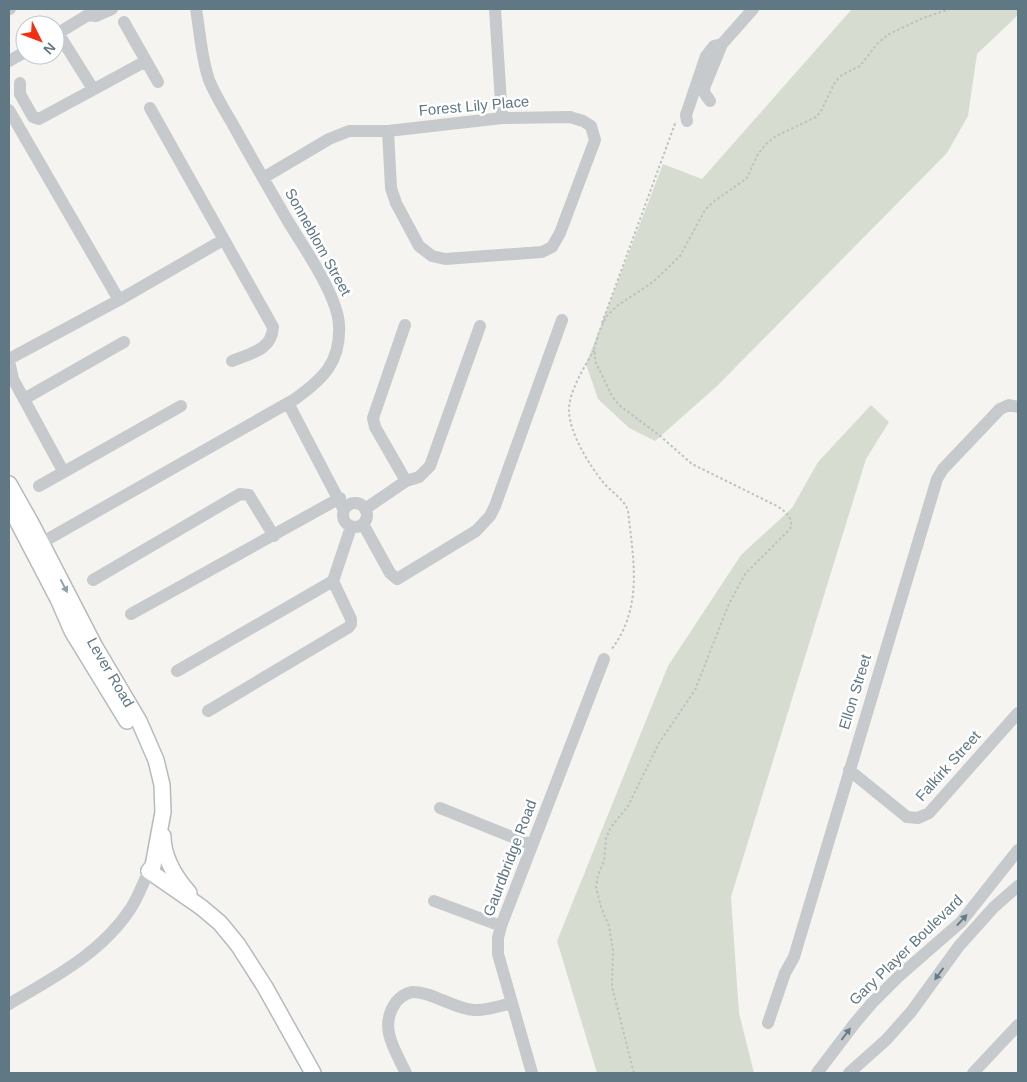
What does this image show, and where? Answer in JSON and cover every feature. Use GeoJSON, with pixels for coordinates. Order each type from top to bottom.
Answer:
{"type":"FeatureCollection","features":[{"type":"Feature","properties":{"kind":"main road","name":"Lever Road"},"geometry":{"type":"LineString","coordinates":[[9,484],[72,631],[132,729],[148,761],[153,777],[156,807],[156,836],[149,870]]}},
{"type":"Feature","properties":{"kind":"main road","name":"Lever Road"},"geometry":{"type":"LineString","coordinates":[[9,504],[37,546],[139,721],[156,760],[162,785],[163,812],[153,866],[149,870]]}},
{"type":"Feature","properties":{"kind":"main road"},"geometry":{"type":"LineString","coordinates":[[163,812],[163,841],[168,858],[181,884],[201,907]]}},
{"type":"Feature","properties":{"kind":"main road"},"geometry":{"type":"LineString","coordinates":[[149,870],[220,923],[238,945],[313,1073]]}},
{"type":"Feature","properties":{"kind":"street"},"geometry":{"type":"LineString","coordinates":[[65,28],[88,12],[96,16],[112,9]]}},
{"type":"Feature","properties":{"kind":"street","name":"Sonneblom Street"},"geometry":{"type":"LineString","coordinates":[[37,546],[292,401],[318,382],[327,372],[336,351],[339,324],[337,309],[309,255],[263,178],[209,80],[203,60],[196,9]]}},
{"type":"Feature","properties":{"kind":"street"},"geometry":{"type":"LineString","coordinates":[[495,9],[502,118]]}},
{"type":"Feature","properties":{"kind":"street"},"geometry":{"type":"LineString","coordinates":[[710,101],[705,94],[704,88],[722,44],[753,9]]}},
{"type":"Feature","properties":{"kind":"street"},"geometry":{"type":"LineString","coordinates":[[124,22],[158,82]]}},
{"type":"Feature","properties":{"kind":"street"},"geometry":{"type":"LineString","coordinates":[[682,118],[686,115],[706,56],[714,46],[722,44]]}},
{"type":"Feature","properties":{"kind":"street"},"geometry":{"type":"LineString","coordinates":[[65,46],[93,89]]}},
{"type":"Feature","properties":{"kind":"street"},"geometry":{"type":"LineString","coordinates":[[20,83],[20,94],[33,117],[37,119],[146,61]]}},
{"type":"Feature","properties":{"kind":"street"},"geometry":{"type":"LineString","coordinates":[[150,108],[272,327],[272,335],[267,344],[260,349],[232,360]]}},
{"type":"Feature","properties":{"kind":"street"},"geometry":{"type":"LineString","coordinates":[[9,110],[119,300]]}},
{"type":"Feature","properties":{"kind":"street","name":"Forest Lily Place"},"geometry":{"type":"LineString","coordinates":[[263,178],[329,139],[349,132],[388,131],[502,118],[570,117],[588,123],[594,131],[595,140],[560,233],[552,247],[542,252],[445,259],[437,258],[425,252],[419,246],[403,217],[391,188],[388,131]]}},
{"type":"Feature","properties":{"kind":"street"},"geometry":{"type":"LineString","coordinates":[[63,471],[14,379],[9,360],[223,240]]}},
{"type":"Feature","properties":{"kind":"street"},"geometry":{"type":"LineString","coordinates":[[292,401],[345,504],[343,518],[348,525],[357,526],[390,573],[397,579],[476,531],[485,522],[495,506],[562,320]]}},
{"type":"Feature","properties":{"kind":"street"},"geometry":{"type":"LineString","coordinates":[[405,325],[373,418],[375,427],[406,481]]}},
{"type":"Feature","properties":{"kind":"street"},"geometry":{"type":"LineString","coordinates":[[365,509],[406,481],[425,473],[433,462],[480,326]]}},
{"type":"Feature","properties":{"kind":"street"},"geometry":{"type":"LineString","coordinates":[[24,399],[124,342]]}},
{"type":"Feature","properties":{"kind":"street","name":"Ellon Street"},"geometry":{"type":"LineString","coordinates":[[768,1023],[785,973],[794,957],[848,770],[938,476],[1000,408],[1009,405],[1018,407]]}},
{"type":"Feature","properties":{"kind":"street"},"geometry":{"type":"LineString","coordinates":[[39,486],[181,406]]}},
{"type":"Feature","properties":{"kind":"street"},"geometry":{"type":"LineString","coordinates":[[93,580],[240,494],[250,495],[274,536]]}},
{"type":"Feature","properties":{"kind":"street"},"geometry":{"type":"LineString","coordinates":[[130,614],[274,536],[345,504],[359,504],[365,509],[367,517],[357,526],[333,581],[177,671]]}},
{"type":"Feature","properties":{"kind":"street"},"geometry":{"type":"LineString","coordinates":[[208,711],[350,626],[351,619],[333,581]]}},
{"type":"Feature","properties":{"kind":"street","name":"Gaurdbridge Road"},"geometry":{"type":"LineString","coordinates":[[532,1073],[498,954],[498,938],[604,659]]}},
{"type":"Feature","properties":{"kind":"street","name":"Falkirk Street"},"geometry":{"type":"LineString","coordinates":[[848,770],[907,817],[918,818],[929,813],[1018,713]]}},
{"type":"Feature","properties":{"kind":"street"},"geometry":{"type":"LineString","coordinates":[[440,808],[532,845]]}},
{"type":"Feature","properties":{"kind":"street","name":"Gary Player Boulevard"},"geometry":{"type":"LineString","coordinates":[[817,1073],[861,1016],[898,977],[961,922],[1018,850]]}},
{"type":"Feature","properties":{"kind":"street","name":"Lever Road"},"geometry":{"type":"LineString","coordinates":[[9,1004],[72,966],[101,944],[131,908],[149,870]]}},
{"type":"Feature","properties":{"kind":"street","name":"Gary Player Boulevard"},"geometry":{"type":"LineString","coordinates":[[849,1073],[886,1040],[911,1012],[979,922],[1018,886]]}},
{"type":"Feature","properties":{"kind":"street"},"geometry":{"type":"LineString","coordinates":[[434,901],[501,926]]}},
{"type":"Feature","properties":{"kind":"street"},"geometry":{"type":"LineString","coordinates":[[406,1073],[388,1037],[387,1029],[390,1014],[398,998],[411,992],[476,1011],[512,1003]]}},
{"type":"Feature","properties":{"kind":"street"},"geometry":{"type":"LineString","coordinates":[[973,1073],[1018,1025]]}},
{"type":"Feature","properties":{"kind":"path"},"geometry":{"type":"LineString","coordinates":[[599,332],[606,317],[617,306],[653,282],[675,262],[705,210],[713,202],[747,178],[758,154],[766,144],[776,136],[816,117],[842,75],[860,66],[878,43],[888,34],[923,18],[950,9]]}},
{"type":"Feature","properties":{"kind":"path"},"geometry":{"type":"LineString","coordinates":[[604,659],[619,640],[632,605],[635,578],[628,510],[626,504],[601,479],[583,452],[571,423],[569,409],[572,394],[594,350],[599,332],[682,118]]}},
{"type":"Feature","properties":{"kind":"path"},"geometry":{"type":"LineString","coordinates":[[594,350],[596,363],[612,396],[619,405],[659,435],[692,464],[778,506],[786,512],[792,524],[790,529],[745,574],[728,606],[695,690],[659,743],[628,806],[611,827],[606,838],[604,860],[598,875],[596,888],[609,926],[613,952],[612,987],[634,1073]]}},
{"type":"Feature","properties":{"kind":"shaded area"},"geometry":{"type":"Polygon","coordinates":[[[852,9],[1018,9],[1018,15],[977,54],[968,116],[947,153],[716,387],[655,441],[629,428],[598,399],[586,364],[663,164],[702,179],[852,9]]]}},
{"type":"Feature","properties":{"kind":"shaded area"},"geometry":{"type":"Polygon","coordinates":[[[871,405],[889,422],[866,459],[731,897],[739,1013],[754,1073],[597,1073],[557,941],[668,666],[741,555],[792,508],[818,462],[871,405]]]}}]}
